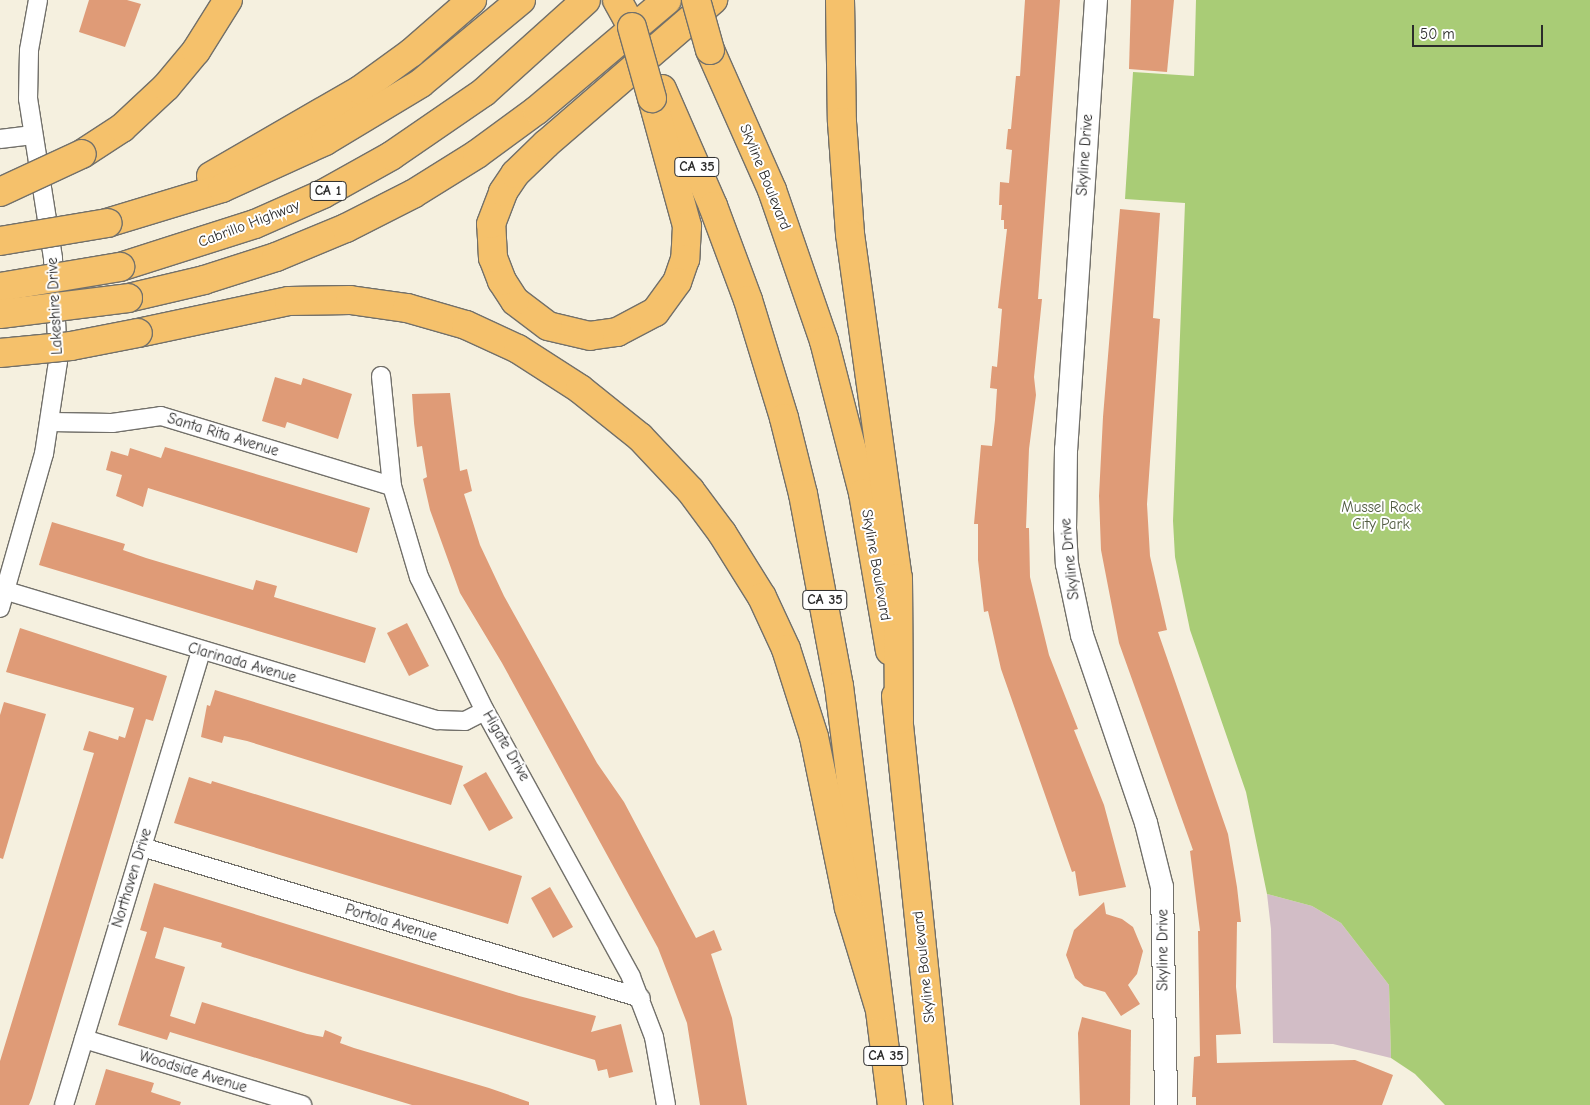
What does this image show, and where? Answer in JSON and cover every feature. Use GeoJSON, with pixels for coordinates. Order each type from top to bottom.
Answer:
{"type":"FeatureCollection","features":[{"type":"Feature","properties":{"kind":"main road"},"geometry":{"type":"LineString","coordinates":[[0,192],[82,154],[122,128],[166,87],[200,46],[228,0]]}},
{"type":"Feature","properties":{"kind":"main road"},"geometry":{"type":"LineString","coordinates":[[149,212],[360,90],[411,54],[472,0]]}},
{"type":"Feature","properties":{"kind":"main road"},"geometry":{"type":"LineString","coordinates":[[0,241],[107,223],[149,212],[257,174],[350,128],[421,83],[521,0]]}},
{"type":"Feature","properties":{"kind":"main road","name":"Cabrillo Highway"},"geometry":{"type":"LineString","coordinates":[[0,287],[120,267],[255,224],[366,170],[423,136],[484,92],[586,0]]}},
{"type":"Feature","properties":{"kind":"main road"},"geometry":{"type":"LineString","coordinates":[[617,0],[632,27],[657,93],[687,226],[686,259],[677,282],[655,312],[617,332],[590,336],[548,326],[515,301],[502,281],[493,258],[491,224],[503,192],[515,174],[546,144],[713,0]]}},
{"type":"Feature","properties":{"kind":"main road"},"geometry":{"type":"LineString","coordinates":[[0,314],[66,308],[128,298],[204,280],[276,257],[346,228],[413,194],[477,154],[530,115],[667,0]]}},
{"type":"Feature","properties":{"kind":"main road","name":"Skyline Boulevard"},"geometry":{"type":"LineString","coordinates":[[696,0],[710,50],[776,199],[835,379],[871,532],[899,720],[938,1105]]}},
{"type":"Feature","properties":{"kind":"main road"},"geometry":{"type":"LineString","coordinates":[[840,0],[846,197],[898,578],[899,720]]}},
{"type":"Feature","properties":{"kind":"main road","name":"CA 35"},"geometry":{"type":"LineString","coordinates":[[657,93],[732,256],[796,463],[832,640],[892,1105]]}},
{"type":"Feature","properties":{"kind":"main road"},"geometry":{"type":"LineString","coordinates":[[0,353],[71,346],[289,301],[350,300],[407,308],[466,325],[518,349],[580,389],[640,437],[690,490],[722,533],[753,581],[786,649],[814,737],[849,908],[879,1007]]}},
{"type":"Feature","properties":{"kind":"street","name":"Lakeshire Drive"},"geometry":{"type":"LineString","coordinates":[[0,608],[3,590],[51,422],[58,361],[57,293],[32,135],[28,67],[38,0]]}},
{"type":"Feature","properties":{"kind":"street","name":"Skyline Drive"},"geometry":{"type":"LineString","coordinates":[[1096,0],[1066,449],[1065,528],[1069,573],[1082,635],[1149,831],[1162,887],[1166,1105]]}},
{"type":"Feature","properties":{"kind":"street"},"geometry":{"type":"LineString","coordinates":[[0,139],[32,135]]}},
{"type":"Feature","properties":{"kind":"street","name":"Higate Drive"},"geometry":{"type":"LineString","coordinates":[[381,376],[392,486],[406,541],[426,594],[485,711],[613,940],[641,998],[654,1037],[666,1105]]}},
{"type":"Feature","properties":{"kind":"street","name":"Santa Rita Avenue"},"geometry":{"type":"LineString","coordinates":[[51,422],[112,423],[161,416],[392,486]]}},
{"type":"Feature","properties":{"kind":"street","name":"Clarinada Avenue"},"geometry":{"type":"LineString","coordinates":[[3,590],[201,651],[438,720],[465,721],[485,711]]}},
{"type":"Feature","properties":{"kind":"street","name":"Northaven Drive"},"geometry":{"type":"LineString","coordinates":[[64,1105],[201,651]]}},
{"type":"Feature","properties":{"kind":"street","name":"Portola Avenue"},"geometry":{"type":"LineString","coordinates":[[142,847],[641,998]]}},
{"type":"Feature","properties":{"kind":"street","name":"Woodside Avenue"},"geometry":{"type":"LineString","coordinates":[[84,1038],[302,1105]]}},
{"type":"Feature","properties":{"kind":"shaded area"},"geometry":{"type":"Polygon","coordinates":[[[1267,894],[1312,906],[1341,923],[1389,985],[1391,1058],[1333,1044],[1273,1043],[1271,929],[1267,894]]]}},
{"type":"Feature","properties":{"kind":"green space","name":"Mussel Rock City Park"},"geometry":{"type":"Polygon","coordinates":[[[1196,0],[1590,0],[1590,1105],[1445,1105],[1415,1074],[1391,1058],[1389,985],[1341,923],[1312,906],[1267,894],[1246,792],[1190,630],[1175,557],[1173,521],[1185,203],[1125,199],[1133,72],[1194,76],[1196,0]]]}},
{"type":"Feature","properties":{"kind":"building"},"geometry":{"type":"Polygon","coordinates":[[[89,0],[127,0],[141,4],[125,47],[79,32],[89,0]]]}},
{"type":"Feature","properties":{"kind":"building"},"geometry":{"type":"Polygon","coordinates":[[[1025,0],[1060,0],[1038,299],[1042,299],[1034,377],[1036,395],[1029,449],[1026,528],[1029,528],[1030,577],[1049,655],[1078,729],[1074,730],[1104,805],[1126,887],[1079,896],[1075,871],[1072,872],[1001,669],[988,611],[984,612],[978,560],[978,524],[974,524],[981,445],[992,446],[995,420],[997,389],[990,388],[992,366],[997,367],[1002,309],[998,308],[1007,229],[1004,229],[1004,220],[1001,220],[1002,205],[999,205],[1000,182],[1009,183],[1012,150],[1006,149],[1008,129],[1011,129],[1016,76],[1020,76],[1025,0]]]}},
{"type":"Feature","properties":{"kind":"building"},"geometry":{"type":"Polygon","coordinates":[[[1131,0],[1174,0],[1167,72],[1129,69],[1131,0]]]}},
{"type":"Feature","properties":{"kind":"building"},"geometry":{"type":"Polygon","coordinates":[[[1120,209],[1160,213],[1153,318],[1160,319],[1147,504],[1150,556],[1167,630],[1158,632],[1228,834],[1241,922],[1237,922],[1236,987],[1241,1034],[1216,1035],[1217,1063],[1355,1060],[1393,1075],[1382,1105],[1196,1105],[1196,1097],[1192,1097],[1194,1057],[1200,1056],[1198,931],[1200,931],[1190,851],[1193,850],[1119,643],[1101,550],[1099,496],[1103,417],[1120,209]]]}},
{"type":"Feature","properties":{"kind":"building"},"geometry":{"type":"Polygon","coordinates":[[[275,377],[301,385],[303,378],[352,394],[338,439],[287,422],[285,428],[262,421],[275,377]]]}},
{"type":"Feature","properties":{"kind":"building"},"geometry":{"type":"Polygon","coordinates":[[[450,393],[460,471],[467,469],[472,491],[464,494],[480,545],[504,596],[597,763],[624,802],[696,938],[714,930],[722,950],[711,954],[732,1018],[747,1105],[700,1105],[687,1023],[658,948],[502,663],[460,593],[430,510],[423,479],[427,477],[422,446],[417,447],[412,394],[450,393]]]}},
{"type":"Feature","properties":{"kind":"building"},"geometry":{"type":"Polygon","coordinates":[[[165,447],[370,508],[357,553],[148,488],[143,507],[116,496],[122,475],[106,470],[111,451],[128,456],[130,448],[161,458],[165,447]]]}},
{"type":"Feature","properties":{"kind":"building"},"geometry":{"type":"Polygon","coordinates":[[[52,522],[125,544],[123,550],[146,558],[253,590],[256,580],[277,586],[274,597],[376,628],[365,663],[39,565],[52,522]]]}},
{"type":"Feature","properties":{"kind":"building"},"geometry":{"type":"Polygon","coordinates":[[[407,623],[429,666],[409,676],[387,633],[407,623]]]}},
{"type":"Feature","properties":{"kind":"building"},"geometry":{"type":"Polygon","coordinates":[[[20,628],[167,676],[153,721],[146,719],[32,1098],[29,1105],[0,1105],[0,1061],[94,753],[83,750],[89,731],[118,740],[119,736],[125,738],[134,708],[6,672],[20,628]]]}},
{"type":"Feature","properties":{"kind":"building"},"geometry":{"type":"Polygon","coordinates":[[[215,690],[463,766],[451,805],[247,741],[224,736],[222,743],[201,737],[207,705],[210,706],[215,690]]]}},
{"type":"Feature","properties":{"kind":"building"},"geometry":{"type":"Polygon","coordinates":[[[4,702],[46,714],[3,859],[0,858],[0,715],[4,702]]]}},
{"type":"Feature","properties":{"kind":"building"},"geometry":{"type":"Polygon","coordinates":[[[486,772],[513,818],[489,831],[463,785],[486,772]]]}},
{"type":"Feature","properties":{"kind":"building"},"geometry":{"type":"Polygon","coordinates":[[[189,777],[211,784],[212,781],[522,876],[508,924],[174,823],[189,777]]]}},
{"type":"Feature","properties":{"kind":"building"},"geometry":{"type":"Polygon","coordinates":[[[154,883],[519,996],[596,1016],[591,1032],[621,1024],[633,1072],[609,1078],[607,1069],[598,1071],[595,1060],[298,971],[221,947],[222,943],[164,927],[155,958],[185,967],[170,1016],[195,1024],[202,1002],[307,1034],[323,1037],[325,1030],[342,1037],[340,1043],[489,1088],[529,1102],[529,1105],[412,1105],[170,1032],[167,1040],[118,1025],[147,932],[140,930],[154,883]]]}},
{"type":"Feature","properties":{"kind":"building"},"geometry":{"type":"Polygon","coordinates":[[[550,887],[573,927],[553,938],[531,898],[550,887]]]}},
{"type":"Feature","properties":{"kind":"building"},"geometry":{"type":"Polygon","coordinates":[[[1104,902],[1106,914],[1122,919],[1133,927],[1143,951],[1137,974],[1128,985],[1140,1004],[1121,1016],[1105,992],[1084,986],[1075,978],[1066,955],[1074,930],[1104,902]]]}},
{"type":"Feature","properties":{"kind":"building"},"geometry":{"type":"Polygon","coordinates":[[[1082,1017],[1131,1030],[1130,1105],[1080,1105],[1078,1033],[1082,1017]]]}},
{"type":"Feature","properties":{"kind":"building"},"geometry":{"type":"Polygon","coordinates":[[[106,1069],[154,1083],[151,1092],[181,1102],[180,1105],[95,1105],[106,1069]]]}}]}
